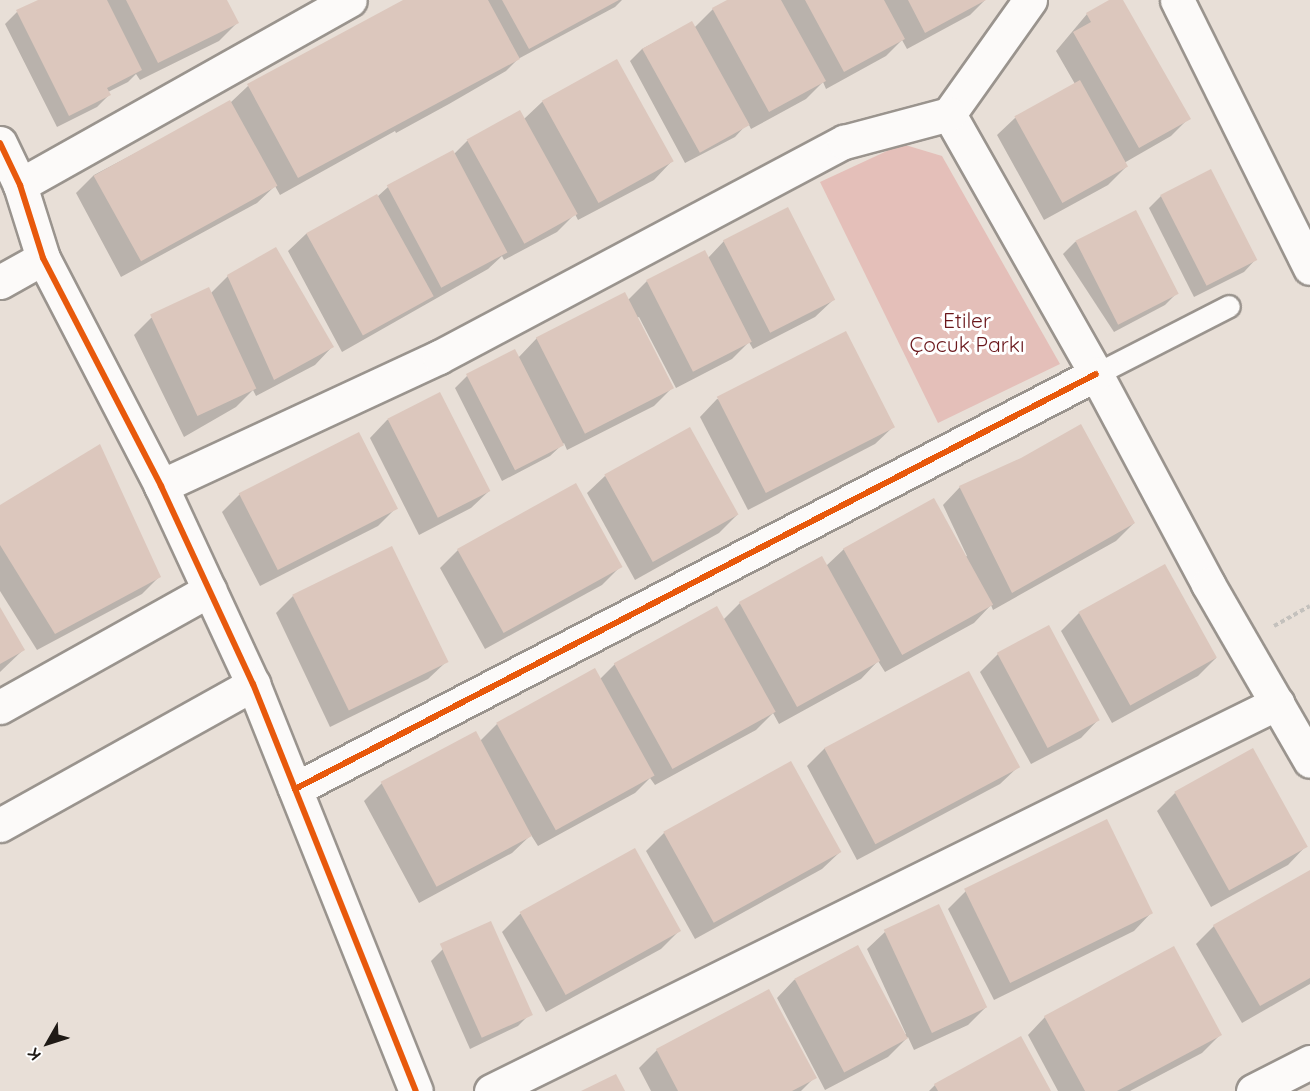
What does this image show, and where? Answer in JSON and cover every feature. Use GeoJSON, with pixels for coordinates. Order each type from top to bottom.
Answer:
{"type":"FeatureCollection","features":[{"type":"Feature","properties":{"kind":"street"},"geometry":{"type":"LineString","coordinates":[[20,185],[350,0]]}},
{"type":"Feature","properties":{"kind":"street"},"geometry":{"type":"LineString","coordinates":[[161,486],[438,357],[844,142],[949,114],[1030,0]]}},
{"type":"Feature","properties":{"kind":"street"},"geometry":{"type":"LineString","coordinates":[[1178,0],[1310,268]]}},
{"type":"Feature","properties":{"kind":"street"},"geometry":{"type":"LineString","coordinates":[[949,114],[1310,761]]}},
{"type":"Feature","properties":{"kind":"street"},"geometry":{"type":"LineString","coordinates":[[0,143],[20,185],[43,258],[161,486],[253,684],[416,1091]]}},
{"type":"Feature","properties":{"kind":"street"},"geometry":{"type":"LineString","coordinates":[[0,282],[43,258]]}},
{"type":"Feature","properties":{"kind":"street"},"geometry":{"type":"LineString","coordinates":[[295,789],[1096,374]]}},
{"type":"Feature","properties":{"kind":"street"},"geometry":{"type":"LineString","coordinates":[[0,707],[209,590]]}},
{"type":"Feature","properties":{"kind":"street"},"geometry":{"type":"LineString","coordinates":[[0,825],[253,684]]}},
{"type":"Feature","properties":{"kind":"street"},"geometry":{"type":"LineString","coordinates":[[491,1091],[1277,703]]}},
{"type":"Feature","properties":{"kind":"street"},"geometry":{"type":"LineString","coordinates":[[1253,1091],[1310,1062]]}},
{"type":"Feature","properties":{"kind":"lane"},"geometry":{"type":"LineString","coordinates":[[1096,374],[1228,306]]}},
{"type":"Feature","properties":{"kind":"path"},"geometry":{"type":"LineString","coordinates":[[1243,643],[1310,606]]}},
{"type":"Feature","properties":{"kind":"green space","name":"Etiler Çocuk Parkı"},"geometry":{"type":"Polygon","coordinates":[[[902,144],[942,156],[1060,364],[938,423],[820,182],[902,144]]]}},
{"type":"Feature","properties":{"kind":"building"},"geometry":{"type":"Polygon","coordinates":[[[38,0],[107,0],[142,70],[107,88],[111,95],[69,116],[16,10],[38,0]]]}},
{"type":"Feature","properties":{"kind":"building"},"geometry":{"type":"Polygon","coordinates":[[[126,0],[227,0],[239,23],[158,63],[126,0]]]}},
{"type":"Feature","properties":{"kind":"building"},"geometry":{"type":"Polygon","coordinates":[[[403,0],[488,0],[520,59],[298,178],[247,84],[403,0]]]}},
{"type":"Feature","properties":{"kind":"building"},"geometry":{"type":"Polygon","coordinates":[[[502,0],[619,0],[529,49],[502,0]]]}},
{"type":"Feature","properties":{"kind":"building"},"geometry":{"type":"Polygon","coordinates":[[[727,0],[781,0],[826,81],[769,112],[712,8],[727,0]]]}},
{"type":"Feature","properties":{"kind":"building"},"geometry":{"type":"Polygon","coordinates":[[[805,0],[884,0],[905,39],[844,72],[805,0]]]}},
{"type":"Feature","properties":{"kind":"building"},"geometry":{"type":"Polygon","coordinates":[[[908,0],[986,0],[925,33],[908,0]]]}},
{"type":"Feature","properties":{"kind":"building"},"geometry":{"type":"Polygon","coordinates":[[[1109,0],[1123,0],[1191,119],[1139,148],[1073,32],[1091,22],[1086,13],[1109,0]]]}},
{"type":"Feature","properties":{"kind":"building"},"geometry":{"type":"Polygon","coordinates":[[[692,21],[750,125],[700,153],[642,49],[692,21]]]}},
{"type":"Feature","properties":{"kind":"building"},"geometry":{"type":"Polygon","coordinates":[[[617,59],[674,161],[599,203],[542,101],[617,59]]]}},
{"type":"Feature","properties":{"kind":"building"},"geometry":{"type":"Polygon","coordinates":[[[1080,80],[1128,167],[1062,203],[1014,116],[1080,80]]]}},
{"type":"Feature","properties":{"kind":"building"},"geometry":{"type":"Polygon","coordinates":[[[230,100],[278,186],[141,261],[94,176],[230,100]]]}},
{"type":"Feature","properties":{"kind":"building"},"geometry":{"type":"Polygon","coordinates":[[[520,110],[578,214],[524,244],[467,140],[520,110]]]}},
{"type":"Feature","properties":{"kind":"building"},"geometry":{"type":"Polygon","coordinates":[[[453,150],[507,252],[441,288],[387,185],[453,150]]]}},
{"type":"Feature","properties":{"kind":"building"},"geometry":{"type":"Polygon","coordinates":[[[1211,169],[1257,260],[1207,286],[1160,195],[1211,169]]]}},
{"type":"Feature","properties":{"kind":"building"},"geometry":{"type":"Polygon","coordinates":[[[377,194],[434,296],[363,336],[306,233],[377,194]]]}},
{"type":"Feature","properties":{"kind":"building"},"geometry":{"type":"Polygon","coordinates":[[[788,207],[835,300],[770,333],[723,240],[788,207]]]}},
{"type":"Feature","properties":{"kind":"building"},"geometry":{"type":"Polygon","coordinates":[[[1136,210],[1179,294],[1118,325],[1075,241],[1136,210]]]}},
{"type":"Feature","properties":{"kind":"building"},"geometry":{"type":"Polygon","coordinates":[[[276,247],[334,347],[274,380],[227,275],[276,247]]]}},
{"type":"Feature","properties":{"kind":"building"},"geometry":{"type":"Polygon","coordinates":[[[705,250],[752,342],[693,372],[646,280],[705,250]]]}},
{"type":"Feature","properties":{"kind":"building"},"geometry":{"type":"Polygon","coordinates":[[[209,287],[256,389],[197,416],[150,314],[209,287]]]}},
{"type":"Feature","properties":{"kind":"building"},"geometry":{"type":"Polygon","coordinates":[[[625,292],[674,388],[585,434],[536,337],[625,292]]]}},
{"type":"Feature","properties":{"kind":"building"},"geometry":{"type":"Polygon","coordinates":[[[846,331],[895,427],[766,493],[717,397],[846,331]]]}},
{"type":"Feature","properties":{"kind":"building"},"geometry":{"type":"Polygon","coordinates":[[[515,349],[564,445],[515,470],[466,374],[515,349]]]}},
{"type":"Feature","properties":{"kind":"building"},"geometry":{"type":"Polygon","coordinates":[[[440,392],[490,491],[438,518],[387,419],[440,392]]]}},
{"type":"Feature","properties":{"kind":"building"},"geometry":{"type":"Polygon","coordinates":[[[1081,424],[1135,523],[1012,593],[959,486],[1021,458],[1081,424]]]}},
{"type":"Feature","properties":{"kind":"building"},"geometry":{"type":"Polygon","coordinates":[[[690,427],[738,514],[653,562],[604,475],[690,427]]]}},
{"type":"Feature","properties":{"kind":"building"},"geometry":{"type":"Polygon","coordinates":[[[359,432],[398,509],[278,570],[239,493],[359,432]]]}},
{"type":"Feature","properties":{"kind":"building"},"geometry":{"type":"Polygon","coordinates":[[[100,444],[161,577],[55,634],[0,545],[0,505],[100,444]]]}},
{"type":"Feature","properties":{"kind":"building"},"geometry":{"type":"Polygon","coordinates":[[[576,483],[623,567],[504,633],[457,549],[576,483]]]}},
{"type":"Feature","properties":{"kind":"building"},"geometry":{"type":"Polygon","coordinates":[[[934,498],[993,605],[902,655],[843,548],[934,498]]]}},
{"type":"Feature","properties":{"kind":"building"},"geometry":{"type":"Polygon","coordinates":[[[392,546],[449,662],[349,711],[292,595],[392,546]]]}},
{"type":"Feature","properties":{"kind":"building"},"geometry":{"type":"Polygon","coordinates":[[[822,556],[880,661],[797,707],[739,602],[822,556]]]}},
{"type":"Feature","properties":{"kind":"building"},"geometry":{"type":"Polygon","coordinates":[[[1165,564],[1217,658],[1130,706],[1078,612],[1165,564]]]}},
{"type":"Feature","properties":{"kind":"building"},"geometry":{"type":"Polygon","coordinates":[[[717,606],[776,712],[672,769],[614,663],[717,606]]]}},
{"type":"Feature","properties":{"kind":"building"},"geometry":{"type":"Polygon","coordinates":[[[0,607],[25,650],[0,664],[0,607]]]}},
{"type":"Feature","properties":{"kind":"building"},"geometry":{"type":"Polygon","coordinates":[[[1049,625],[1100,720],[1048,748],[997,653],[1049,625]]]}},
{"type":"Feature","properties":{"kind":"building"},"geometry":{"type":"Polygon","coordinates":[[[595,668],[655,776],[556,830],[496,723],[595,668]]]}},
{"type":"Feature","properties":{"kind":"building"},"geometry":{"type":"Polygon","coordinates":[[[969,671],[1020,767],[875,844],[824,748],[969,671]]]}},
{"type":"Feature","properties":{"kind":"building"},"geometry":{"type":"Polygon","coordinates":[[[476,731],[532,836],[437,887],[381,782],[476,731]]]}},
{"type":"Feature","properties":{"kind":"building"},"geometry":{"type":"Polygon","coordinates":[[[1253,748],[1308,847],[1229,890],[1174,792],[1253,748]]]}},
{"type":"Feature","properties":{"kind":"building"},"geometry":{"type":"Polygon","coordinates":[[[791,761],[841,852],[714,923],[663,832],[791,761]]]}},
{"type":"Feature","properties":{"kind":"building"},"geometry":{"type":"Polygon","coordinates":[[[1107,819],[1153,913],[1010,983],[964,889],[1107,819]]]}},
{"type":"Feature","properties":{"kind":"building"},"geometry":{"type":"Polygon","coordinates":[[[635,848],[681,931],[566,995],[520,912],[635,848]]]}},
{"type":"Feature","properties":{"kind":"building"},"geometry":{"type":"Polygon","coordinates":[[[1310,870],[1310,978],[1260,1006],[1213,925],[1310,870]]]}},
{"type":"Feature","properties":{"kind":"building"},"geometry":{"type":"Polygon","coordinates":[[[939,904],[987,1007],[932,1033],[884,930],[939,904]]]}},
{"type":"Feature","properties":{"kind":"building"},"geometry":{"type":"Polygon","coordinates":[[[491,921],[533,1015],[482,1038],[440,944],[491,921]]]}},
{"type":"Feature","properties":{"kind":"building"},"geometry":{"type":"Polygon","coordinates":[[[858,945],[908,1039],[844,1072],[794,979],[858,945]]]}},
{"type":"Feature","properties":{"kind":"building"},"geometry":{"type":"Polygon","coordinates":[[[1174,946],[1222,1035],[1117,1091],[1085,1091],[1044,1016],[1174,946]]]}},
{"type":"Feature","properties":{"kind":"building"},"geometry":{"type":"Polygon","coordinates":[[[769,989],[817,1078],[792,1091],[678,1091],[656,1049],[769,989]]]}},
{"type":"Feature","properties":{"kind":"building"},"geometry":{"type":"Polygon","coordinates":[[[1021,1036],[1051,1091],[938,1091],[934,1084],[1021,1036]]]}},
{"type":"Feature","properties":{"kind":"building"},"geometry":{"type":"Polygon","coordinates":[[[616,1074],[625,1091],[581,1091],[616,1074]]]}},
{"type":"Feature","properties":{"kind":"cycle path"},"geometry":{"type":"LineString","coordinates":[[0,143],[20,185],[43,258],[161,486],[253,684],[416,1091]]}},
{"type":"Feature","properties":{"kind":"cycle path"},"geometry":{"type":"LineString","coordinates":[[295,789],[1096,374]]}}]}
